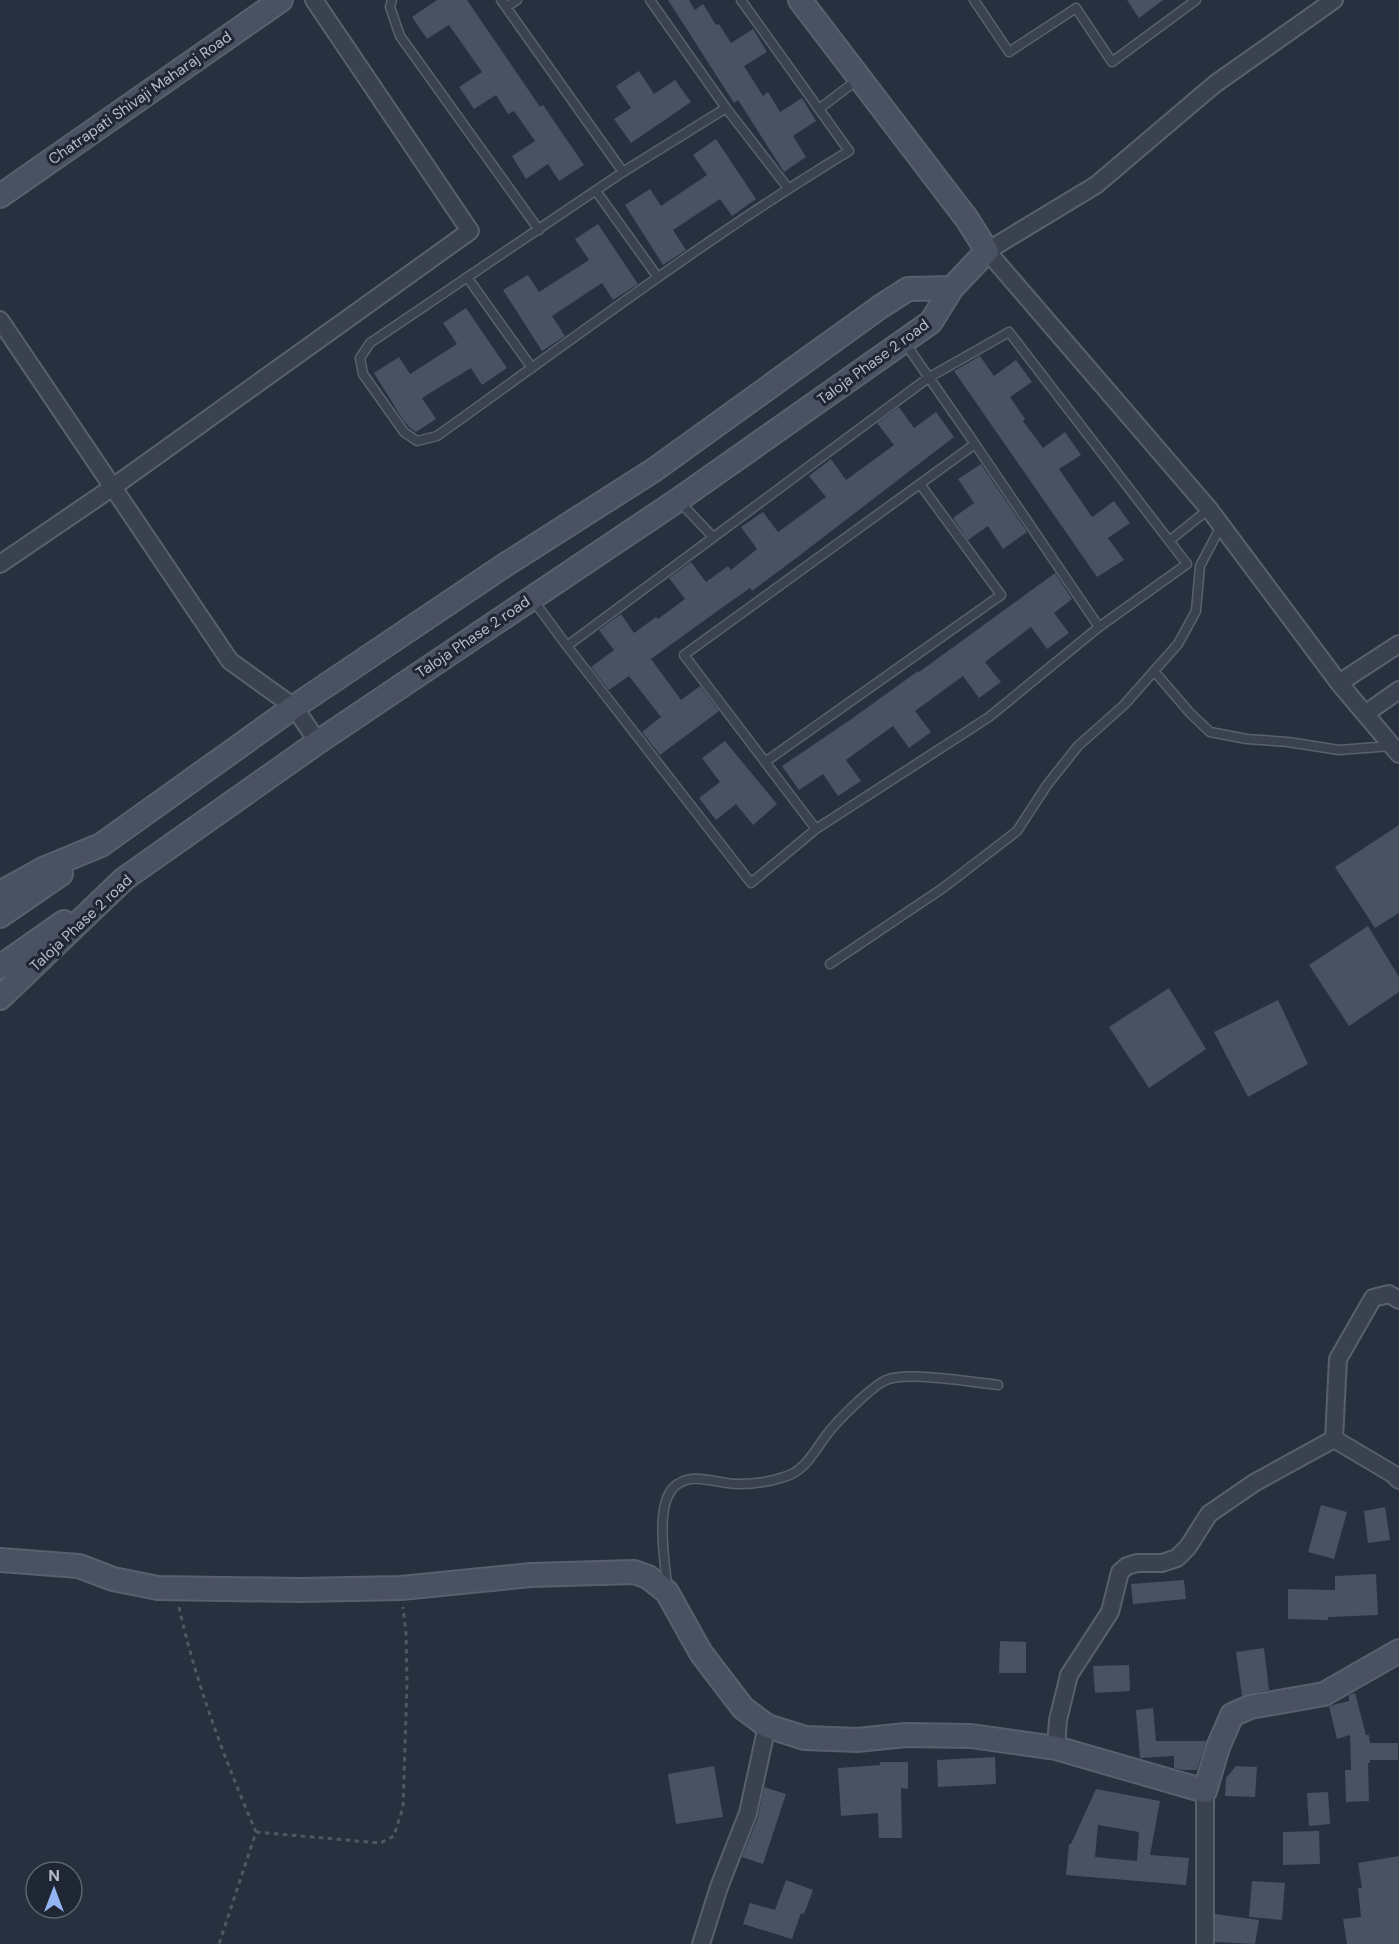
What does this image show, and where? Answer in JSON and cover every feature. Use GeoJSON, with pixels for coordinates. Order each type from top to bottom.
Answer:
{"type":"FeatureCollection","features":[{"type":"Feature","properties":{"kind":"street","name":"Chatrapati Shivaji Maharaj Road"},"geometry":{"type":"LineString","coordinates":[[0,196],[281,0]]}},
{"type":"Feature","properties":{"kind":"street"},"geometry":{"type":"LineString","coordinates":[[0,564],[113,487],[470,231],[314,0]]}},
{"type":"Feature","properties":{"kind":"street"},"geometry":{"type":"LineString","coordinates":[[800,0],[967,219],[987,251],[1209,510],[1339,683],[1396,750]]}},
{"type":"Feature","properties":{"kind":"street"},"geometry":{"type":"LineString","coordinates":[[987,251],[1096,185],[1215,84],[1334,0]]}},
{"type":"Feature","properties":{"kind":"street","name":"Taloja Phase 2 road"},"geometry":{"type":"LineString","coordinates":[[0,998],[124,879],[318,742],[678,500],[931,322],[952,288],[987,251]]}},
{"type":"Feature","properties":{"kind":"street"},"geometry":{"type":"LineString","coordinates":[[0,916],[294,707],[505,565],[654,470],[880,307],[908,289],[952,288]]}},
{"type":"Feature","properties":{"kind":"street"},"geometry":{"type":"LineString","coordinates":[[0,320],[230,661],[294,707],[318,742]]}},
{"type":"Feature","properties":{"kind":"street"},"geometry":{"type":"LineString","coordinates":[[1339,683],[1399,644]]}},
{"type":"Feature","properties":{"kind":"street"},"geometry":{"type":"LineString","coordinates":[[1365,714],[1399,690]]}},
{"type":"Feature","properties":{"kind":"street"},"geometry":{"type":"LineString","coordinates":[[0,893],[43,869],[101,845]]}},
{"type":"Feature","properties":{"kind":"street"},"geometry":{"type":"LineString","coordinates":[[0,967],[124,879]]}},
{"type":"Feature","properties":{"kind":"street"},"geometry":{"type":"LineString","coordinates":[[1334,1439],[1338,1359],[1373,1298],[1389,1294],[1399,1300]]}},
{"type":"Feature","properties":{"kind":"street"},"geometry":{"type":"LineString","coordinates":[[1334,1439],[1393,1474],[1399,1480]]}},
{"type":"Feature","properties":{"kind":"street"},"geometry":{"type":"LineString","coordinates":[[1056,1748],[1058,1720],[1069,1675],[1110,1612],[1120,1572],[1127,1566],[1137,1563],[1162,1563],[1177,1558],[1188,1547],[1209,1514],[1254,1483],[1334,1439]]}},
{"type":"Feature","properties":{"kind":"street"},"geometry":{"type":"LineString","coordinates":[[0,1560],[79,1566],[113,1579],[158,1588],[300,1590],[401,1588],[531,1575],[634,1572],[648,1577],[668,1592],[708,1662],[742,1708],[767,1726],[805,1738],[857,1740],[906,1735],[971,1736],[1056,1748],[1205,1791]]}},
{"type":"Feature","properties":{"kind":"street"},"geometry":{"type":"LineString","coordinates":[[1205,1944],[1205,1791],[1218,1747],[1232,1715],[1250,1707],[1324,1694],[1399,1651]]}},
{"type":"Feature","properties":{"kind":"street"},"geometry":{"type":"LineString","coordinates":[[701,1944],[719,1887],[748,1814],[767,1726]]}},
{"type":"Feature","properties":{"kind":"lane"},"geometry":{"type":"LineString","coordinates":[[392,0],[390,7],[400,36],[539,230]]}},
{"type":"Feature","properties":{"kind":"lane"},"geometry":{"type":"LineString","coordinates":[[517,0],[504,4],[623,172]]}},
{"type":"Feature","properties":{"kind":"lane"},"geometry":{"type":"LineString","coordinates":[[650,0],[726,108],[788,188]]}},
{"type":"Feature","properties":{"kind":"lane"},"geometry":{"type":"LineString","coordinates":[[726,108],[623,172],[370,343],[360,358],[363,374],[404,432],[417,441],[437,436],[657,276],[788,188],[849,151],[741,0]]}},
{"type":"Feature","properties":{"kind":"lane"},"geometry":{"type":"LineString","coordinates":[[974,0],[1009,52],[1076,8],[1112,62],[1196,0]]}},
{"type":"Feature","properties":{"kind":"lane"},"geometry":{"type":"LineString","coordinates":[[819,109],[860,78]]}},
{"type":"Feature","properties":{"kind":"lane"},"geometry":{"type":"LineString","coordinates":[[596,191],[657,276]]}},
{"type":"Feature","properties":{"kind":"lane"},"geometry":{"type":"LineString","coordinates":[[467,277],[532,368]]}},
{"type":"Feature","properties":{"kind":"lane"},"geometry":{"type":"LineString","coordinates":[[531,598],[567,646],[751,883],[816,829],[989,717],[1099,627],[1187,564],[1009,332],[928,378],[567,646]]}},
{"type":"Feature","properties":{"kind":"lane"},"geometry":{"type":"LineString","coordinates":[[904,341],[1099,627]]}},
{"type":"Feature","properties":{"kind":"lane"},"geometry":{"type":"LineString","coordinates":[[816,829],[684,655],[975,444]]}},
{"type":"Feature","properties":{"kind":"lane"},"geometry":{"type":"LineString","coordinates":[[765,762],[1001,595],[921,484]]}},
{"type":"Feature","properties":{"kind":"lane"},"geometry":{"type":"LineString","coordinates":[[678,500],[713,537]]}},
{"type":"Feature","properties":{"kind":"lane"},"geometry":{"type":"LineString","coordinates":[[1169,541],[1209,510]]}},
{"type":"Feature","properties":{"kind":"lane"},"geometry":{"type":"LineString","coordinates":[[830,964],[943,888],[1017,831],[1047,785],[1078,746],[1124,705],[1178,644],[1196,611],[1200,566],[1221,526]]}},
{"type":"Feature","properties":{"kind":"lane"},"geometry":{"type":"LineString","coordinates":[[1154,671],[1190,713],[1210,732],[1247,739],[1288,742],[1339,750],[1396,750]]}},
{"type":"Feature","properties":{"kind":"lane"},"geometry":{"type":"LineString","coordinates":[[668,1592],[663,1531],[665,1504],[672,1488],[683,1481],[696,1478],[711,1479],[736,1485],[765,1483],[790,1476],[806,1464],[829,1432],[879,1382],[892,1378],[917,1377],[998,1385]]}},
{"type":"Feature","properties":{"kind":"path"},"geometry":{"type":"LineString","coordinates":[[175,1588],[189,1652],[256,1832],[219,1944]]}},
{"type":"Feature","properties":{"kind":"path"},"geometry":{"type":"LineString","coordinates":[[256,1832],[380,1843],[394,1836],[403,1807],[406,1706],[406,1633],[401,1588]]}},
{"type":"Feature","properties":{"kind":"building"},"geometry":{"type":"Polygon","coordinates":[[[437,0],[467,0],[540,107],[543,105],[584,165],[559,181],[548,164],[526,179],[512,156],[535,141],[514,111],[508,114],[496,95],[474,109],[459,87],[482,72],[449,25],[427,39],[412,17],[437,0]]]}},
{"type":"Feature","properties":{"kind":"building"},"geometry":{"type":"Polygon","coordinates":[[[668,0],[689,0],[695,10],[703,4],[731,43],[753,29],[767,52],[744,66],[763,96],[768,92],[780,112],[802,98],[816,121],[793,136],[806,157],[784,172],[738,100],[734,103],[668,0]]]}},
{"type":"Feature","properties":{"kind":"building"},"geometry":{"type":"Polygon","coordinates":[[[1127,0],[1163,0],[1139,18],[1127,0]]]}},
{"type":"Feature","properties":{"kind":"building"},"geometry":{"type":"Polygon","coordinates":[[[639,71],[654,94],[675,80],[691,102],[631,143],[614,119],[631,108],[616,86],[639,71]]]}},
{"type":"Feature","properties":{"kind":"building"},"geometry":{"type":"Polygon","coordinates":[[[716,139],[756,199],[732,216],[720,199],[673,230],[686,250],[663,265],[625,205],[650,189],[661,206],[707,175],[693,155],[716,139]]]}},
{"type":"Feature","properties":{"kind":"building"},"geometry":{"type":"Polygon","coordinates":[[[598,224],[638,284],[613,300],[602,283],[552,316],[565,336],[542,351],[503,290],[528,275],[539,292],[589,260],[575,239],[598,224]]]}},
{"type":"Feature","properties":{"kind":"building"},"geometry":{"type":"Polygon","coordinates":[[[466,308],[507,368],[482,385],[471,368],[422,398],[436,419],[416,432],[403,420],[374,373],[399,357],[410,374],[457,344],[443,323],[466,308]]]}},
{"type":"Feature","properties":{"kind":"building"},"geometry":{"type":"Polygon","coordinates":[[[980,356],[994,376],[1016,360],[1032,382],[1010,397],[1025,419],[1023,421],[1043,448],[1065,432],[1081,455],[1059,469],[1092,517],[1114,501],[1130,523],[1108,538],[1124,560],[1097,577],[954,371],[980,356]]]}},
{"type":"Feature","properties":{"kind":"building"},"geometry":{"type":"Polygon","coordinates":[[[899,407],[914,428],[936,412],[954,437],[752,591],[750,588],[651,659],[681,700],[700,686],[719,711],[660,755],[642,732],[661,717],[629,676],[609,690],[591,667],[614,650],[599,630],[621,614],[634,633],[656,617],[658,619],[685,599],[669,578],[691,562],[706,582],[728,566],[731,570],[757,549],[741,527],[763,512],[778,532],[826,497],[809,476],[831,459],[846,480],[894,445],[877,423],[899,407]]]}},
{"type":"Feature","properties":{"kind":"building"},"geometry":{"type":"Polygon","coordinates":[[[981,464],[1027,532],[1003,549],[988,526],[968,540],[953,518],[974,503],[958,479],[981,464]]]}},
{"type":"Feature","properties":{"kind":"building"},"geometry":{"type":"Polygon","coordinates":[[[1055,573],[1072,599],[1054,613],[1069,633],[1047,649],[1031,627],[985,662],[1001,682],[979,698],[963,676],[915,711],[931,732],[909,748],[893,726],[846,760],[861,781],[838,796],[823,774],[799,790],[782,766],[919,672],[1055,573]]]}},
{"type":"Feature","properties":{"kind":"building"},"geometry":{"type":"Polygon","coordinates":[[[725,741],[777,804],[753,825],[736,804],[716,820],[699,798],[720,782],[702,758],[725,741]]]}},
{"type":"Feature","properties":{"kind":"building"},"geometry":{"type":"Polygon","coordinates":[[[1399,825],[1399,913],[1375,928],[1335,867],[1399,825]]]}},
{"type":"Feature","properties":{"kind":"building"},"geometry":{"type":"Polygon","coordinates":[[[1368,926],[1399,977],[1399,992],[1349,1026],[1309,965],[1368,926]]]}},
{"type":"Feature","properties":{"kind":"building"},"geometry":{"type":"Polygon","coordinates":[[[1169,988],[1206,1049],[1149,1088],[1109,1027],[1169,988]]]}},
{"type":"Feature","properties":{"kind":"building"},"geometry":{"type":"Polygon","coordinates":[[[1278,1000],[1308,1064],[1248,1097],[1214,1032],[1278,1000]]]}},
{"type":"Feature","properties":{"kind":"building"},"geometry":{"type":"Polygon","coordinates":[[[1321,1505],[1347,1512],[1334,1559],[1308,1552],[1321,1505]]]}},
{"type":"Feature","properties":{"kind":"building"},"geometry":{"type":"Polygon","coordinates":[[[1385,1507],[1390,1540],[1368,1543],[1364,1511],[1385,1507]]]}},
{"type":"Feature","properties":{"kind":"building"},"geometry":{"type":"Polygon","coordinates":[[[1376,1574],[1378,1615],[1328,1617],[1328,1620],[1288,1619],[1288,1589],[1335,1590],[1335,1576],[1376,1574]]]}},
{"type":"Feature","properties":{"kind":"building"},"geometry":{"type":"Polygon","coordinates":[[[1184,1580],[1186,1599],[1133,1604],[1131,1584],[1184,1580]]]}},
{"type":"Feature","properties":{"kind":"building"},"geometry":{"type":"Polygon","coordinates":[[[1000,1641],[1026,1642],[1026,1673],[999,1673],[1000,1641]]]}},
{"type":"Feature","properties":{"kind":"building"},"geometry":{"type":"Polygon","coordinates":[[[1264,1648],[1269,1690],[1242,1696],[1236,1652],[1264,1648]]]}},
{"type":"Feature","properties":{"kind":"building"},"geometry":{"type":"Polygon","coordinates":[[[1129,1665],[1130,1691],[1095,1693],[1093,1666],[1129,1665]]]}},
{"type":"Feature","properties":{"kind":"building"},"geometry":{"type":"Polygon","coordinates":[[[1355,1693],[1370,1743],[1398,1743],[1398,1760],[1370,1760],[1368,1763],[1369,1801],[1346,1802],[1345,1770],[1351,1770],[1350,1735],[1337,1739],[1329,1706],[1349,1701],[1349,1695],[1355,1693]]]}},
{"type":"Feature","properties":{"kind":"building"},"geometry":{"type":"Polygon","coordinates":[[[1153,1708],[1156,1741],[1206,1741],[1197,1770],[1174,1768],[1174,1756],[1140,1758],[1136,1710],[1153,1708]]]}},
{"type":"Feature","properties":{"kind":"building"},"geometry":{"type":"Polygon","coordinates":[[[995,1757],[996,1784],[938,1787],[937,1760],[995,1757]]]}},
{"type":"Feature","properties":{"kind":"building"},"geometry":{"type":"Polygon","coordinates":[[[880,1762],[908,1762],[908,1789],[901,1788],[902,1838],[879,1838],[878,1813],[841,1816],[838,1768],[880,1765],[880,1762]]]}},
{"type":"Feature","properties":{"kind":"building"},"geometry":{"type":"Polygon","coordinates":[[[714,1766],[723,1817],[676,1824],[668,1774],[714,1766]]]}},
{"type":"Feature","properties":{"kind":"building"},"geometry":{"type":"Polygon","coordinates":[[[1236,1766],[1257,1767],[1255,1797],[1225,1796],[1226,1778],[1236,1766]]]}},
{"type":"Feature","properties":{"kind":"building"},"geometry":{"type":"Polygon","coordinates":[[[764,1787],[786,1794],[763,1864],[742,1857],[758,1817],[764,1787]]]}},
{"type":"Feature","properties":{"kind":"building"},"geometry":{"type":"Polygon","coordinates":[[[1096,1789],[1160,1801],[1150,1855],[1189,1858],[1186,1885],[1066,1875],[1069,1844],[1096,1789]],[[1098,1825],[1095,1857],[1137,1861],[1139,1832],[1098,1825]]]}},
{"type":"Feature","properties":{"kind":"building"},"geometry":{"type":"Polygon","coordinates":[[[1328,1792],[1330,1824],[1309,1826],[1307,1793],[1328,1792]]]}},
{"type":"Feature","properties":{"kind":"building"},"geometry":{"type":"Polygon","coordinates":[[[1319,1831],[1320,1864],[1283,1865],[1283,1832],[1319,1831]]]}},
{"type":"Feature","properties":{"kind":"building"},"geometry":{"type":"Polygon","coordinates":[[[1399,1856],[1399,1944],[1347,1944],[1343,1919],[1361,1917],[1358,1888],[1362,1888],[1358,1863],[1399,1856]]]}},
{"type":"Feature","properties":{"kind":"building"},"geometry":{"type":"Polygon","coordinates":[[[786,1880],[813,1890],[804,1914],[801,1913],[792,1939],[743,1924],[750,1903],[775,1910],[786,1880]]]}},
{"type":"Feature","properties":{"kind":"building"},"geometry":{"type":"Polygon","coordinates":[[[1252,1881],[1285,1883],[1282,1920],[1249,1917],[1252,1881]]]}},
{"type":"Feature","properties":{"kind":"building"},"geometry":{"type":"Polygon","coordinates":[[[1215,1914],[1259,1920],[1255,1944],[1215,1942],[1215,1914]]]}}]}
